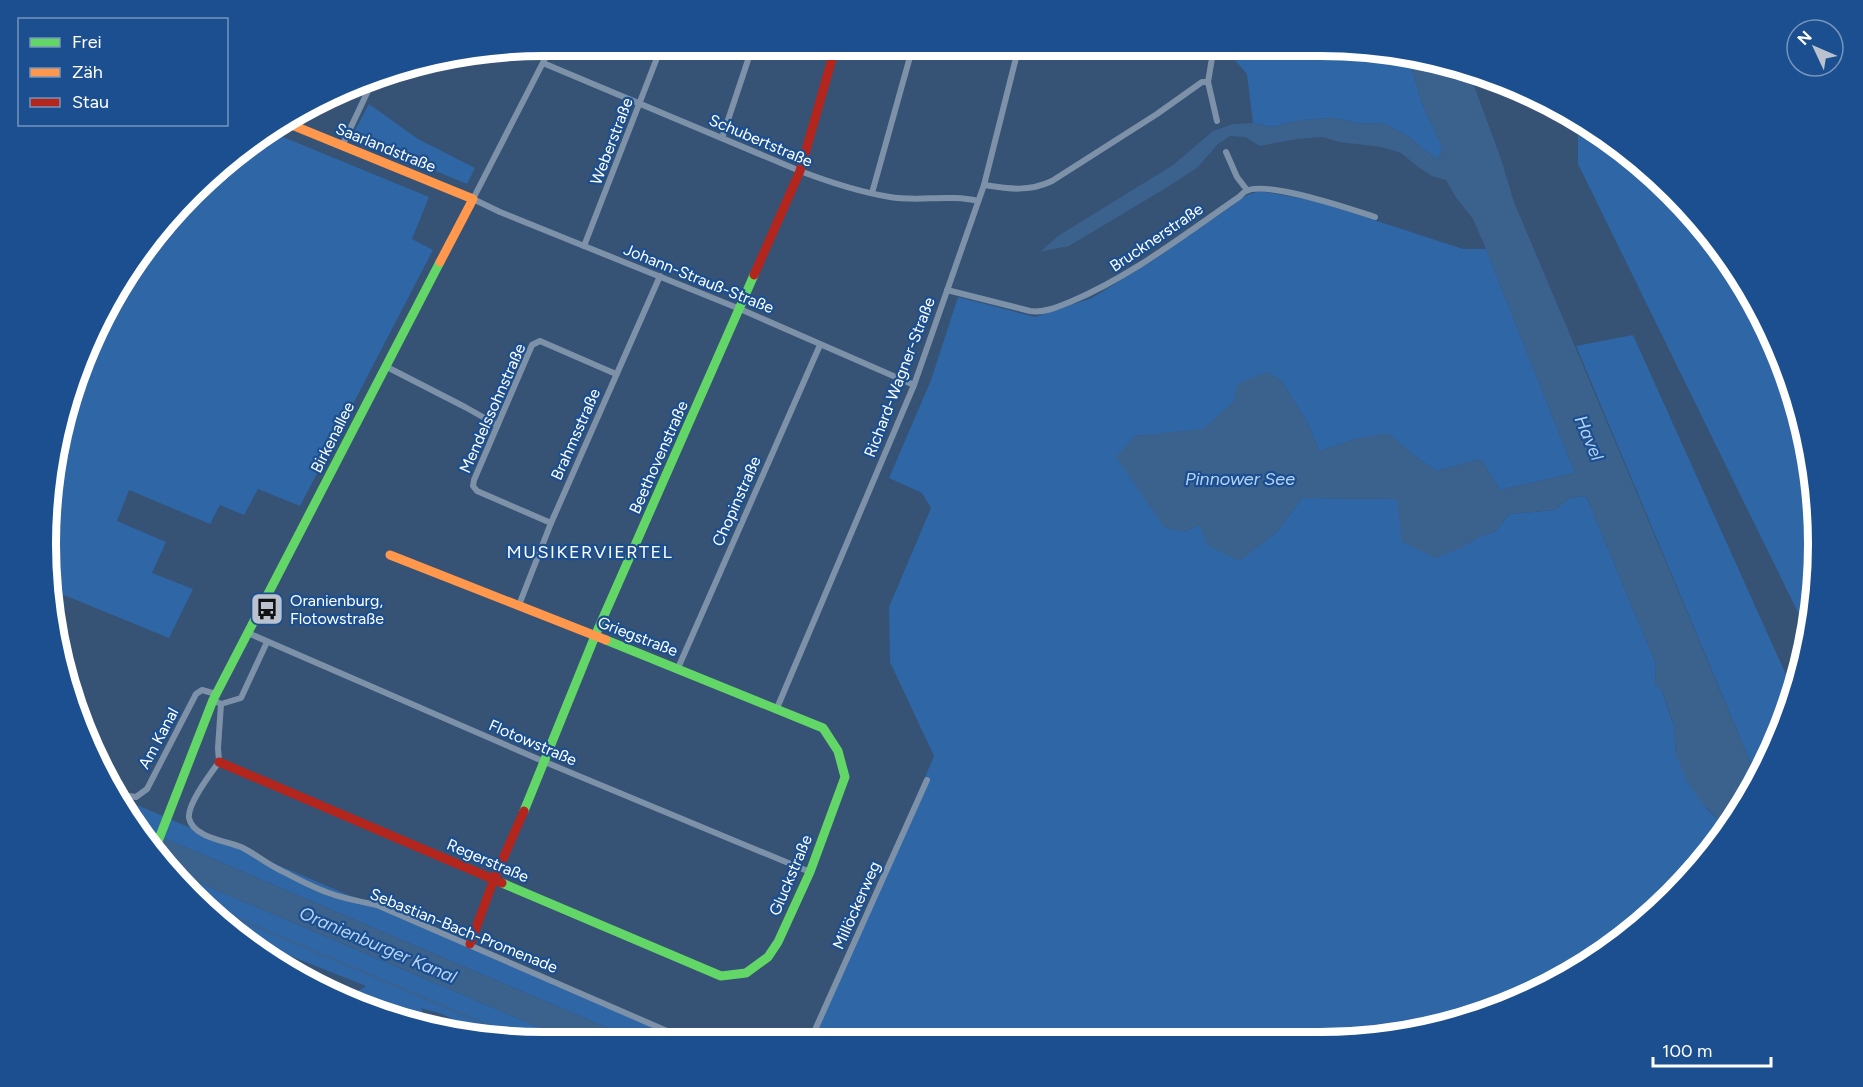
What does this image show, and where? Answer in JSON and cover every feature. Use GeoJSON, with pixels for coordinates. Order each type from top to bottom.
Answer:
{"type":"FeatureCollection","features":[{"type":"Feature","properties":{"kind":"street","name":"Birkenallee"},"geometry":{"type":"LineString","coordinates":[[157,843],[179,791],[194,744],[248,633],[546,56]]}},
{"type":"Feature","properties":{"kind":"street","name":"Weberstraße"},"geometry":{"type":"LineString","coordinates":[[584,246],[658,56]]}},
{"type":"Feature","properties":{"kind":"street"},"geometry":{"type":"LineString","coordinates":[[722,138],[749,56]]}},
{"type":"Feature","properties":{"kind":"street","name":"Beethovenstraße"},"geometry":{"type":"LineString","coordinates":[[470,944],[494,879],[545,762],[595,636],[800,171],[833,56]]}},
{"type":"Feature","properties":{"kind":"street"},"geometry":{"type":"LineString","coordinates":[[872,193],[911,56]]}},
{"type":"Feature","properties":{"kind":"street","name":"Richard-Wagner-Straße"},"geometry":{"type":"LineString","coordinates":[[777,708],[914,386],[984,185],[1016,56]]}},
{"type":"Feature","properties":{"kind":"street"},"geometry":{"type":"LineString","coordinates":[[1212,56],[1208,82],[1217,121]]}},
{"type":"Feature","properties":{"kind":"street","name":"Schubertstraße"},"geometry":{"type":"LineString","coordinates":[[543,63],[837,185],[891,198],[962,198],[978,201]]}},
{"type":"Feature","properties":{"kind":"street"},"geometry":{"type":"LineString","coordinates":[[984,185],[1021,190],[1041,187],[1157,114],[1202,82],[1208,82]]}},
{"type":"Feature","properties":{"kind":"street"},"geometry":{"type":"LineString","coordinates":[[342,146],[369,88]]}},
{"type":"Feature","properties":{"kind":"street","name":"Saarlandstraße"},"geometry":{"type":"LineString","coordinates":[[292,125],[473,199]]}},
{"type":"Feature","properties":{"kind":"street"},"geometry":{"type":"LineString","coordinates":[[1226,152],[1237,177],[1247,190],[1260,189],[1292,193],[1376,217]]}},
{"type":"Feature","properties":{"kind":"street","name":"Brucknerstraße"},"geometry":{"type":"LineString","coordinates":[[947,290],[1030,311],[1044,311],[1112,283],[1247,190]]}},
{"type":"Feature","properties":{"kind":"street","name":"Johann-Strauß-Straße"},"geometry":{"type":"LineString","coordinates":[[473,199],[740,309],[914,386]]}},
{"type":"Feature","properties":{"kind":"street","name":"Brahmsstraße"},"geometry":{"type":"LineString","coordinates":[[519,605],[551,523],[660,276]]}},
{"type":"Feature","properties":{"kind":"street","name":"Mendelssohnstraße"},"geometry":{"type":"LineString","coordinates":[[551,523],[477,491],[473,486],[497,425],[532,345],[540,341],[616,374]]}},
{"type":"Feature","properties":{"kind":"street","name":"Chopinstraße"},"geometry":{"type":"LineString","coordinates":[[678,668],[820,345]]}},
{"type":"Feature","properties":{"kind":"street"},"geometry":{"type":"LineString","coordinates":[[385,366],[497,425]]}},
{"type":"Feature","properties":{"kind":"street","name":"Griegstraße"},"geometry":{"type":"LineString","coordinates":[[390,555],[678,668],[823,728],[838,751],[845,777]]}},
{"type":"Feature","properties":{"kind":"street","name":"Flotowstraße"},"geometry":{"type":"LineString","coordinates":[[248,633],[545,762],[810,872]]}},
{"type":"Feature","properties":{"kind":"street"},"geometry":{"type":"LineString","coordinates":[[219,762],[217,699],[241,698],[267,642]]}},
{"type":"Feature","properties":{"kind":"street","name":"Am Kanal"},"geometry":{"type":"LineString","coordinates":[[126,795],[136,796],[147,789],[196,694],[202,690],[217,699]]}},
{"type":"Feature","properties":{"kind":"street","name":"Regerstraße"},"geometry":{"type":"LineString","coordinates":[[219,762],[721,976],[746,973]]}},
{"type":"Feature","properties":{"kind":"street","name":"Sebastian-Bach-Promenade"},"geometry":{"type":"LineString","coordinates":[[219,762],[189,811],[189,819],[194,827],[205,835],[242,847],[275,868],[311,886],[334,895],[377,905],[670,1032]]}},
{"type":"Feature","properties":{"kind":"street","name":"Gluckstraße"},"geometry":{"type":"LineString","coordinates":[[746,973],[768,957],[778,942],[810,872],[845,777]]}},
{"type":"Feature","properties":{"kind":"street","name":"Millöckerweg"},"geometry":{"type":"LineString","coordinates":[[814,1032],[927,780]]}},
{"type":"Feature","properties":{"kind":"shaded area"},"geometry":{"type":"Polygon","coordinates":[[[1232,56],[1351,57],[1410,64],[1423,106],[1442,146],[1439,159],[1425,151],[1411,138],[1385,124],[1357,123],[1335,118],[1301,120],[1272,127],[1253,123],[1247,74],[1232,56]]]}},
{"type":"Feature","properties":{"kind":"shaded area"},"geometry":{"type":"Polygon","coordinates":[[[369,104],[418,139],[475,168],[467,184],[358,139],[354,132],[369,104]]]}},
{"type":"Feature","properties":{"kind":"shaded area"},"geometry":{"type":"Polygon","coordinates":[[[1578,130],[1617,156],[1665,198],[1707,246],[1725,272],[1757,328],[1782,387],[1798,448],[1803,480],[1808,544],[1801,619],[1578,164],[1578,130]]]}},
{"type":"Feature","properties":{"kind":"shaded area"},"geometry":{"type":"Polygon","coordinates":[[[277,135],[429,197],[412,239],[433,250],[300,506],[258,489],[244,515],[220,505],[210,524],[129,490],[117,521],[166,542],[152,573],[193,589],[169,638],[59,593],[57,512],[65,448],[81,387],[93,357],[121,299],[138,272],[156,246],[198,198],[246,156],[277,135]]]}},
{"type":"Feature","properties":{"kind":"shaded area"},"geometry":{"type":"Polygon","coordinates":[[[1260,191],[1316,201],[1463,249],[1486,249],[1575,473],[1500,490],[1481,459],[1436,471],[1415,456],[1359,438],[1319,451],[1308,424],[1281,380],[1266,372],[1203,430],[1135,436],[1184,532],[1200,525],[1276,533],[1302,498],[1398,499],[1400,510],[1468,544],[1496,531],[1509,514],[1554,510],[1570,498],[1586,496],[1656,664],[1655,683],[1662,691],[1674,726],[1676,755],[1707,809],[1720,822],[1707,841],[1665,889],[1617,931],[1564,966],[1535,981],[1476,1006],[1446,1015],[1383,1027],[1320,1032],[816,1032],[934,756],[890,662],[889,607],[931,508],[922,493],[889,478],[931,380],[958,297],[1035,317],[1092,298],[1154,260],[1247,195],[1260,191]]]}},
{"type":"Feature","properties":{"kind":"shaded area"},"geometry":{"type":"Polygon","coordinates":[[[1633,335],[1788,679],[1770,730],[1753,768],[1576,346],[1633,335]]]}},
{"type":"Feature","properties":{"kind":"shaded area"},"geometry":{"type":"Polygon","coordinates":[[[130,802],[670,1032],[617,1032],[150,832],[130,802]]]}},
{"type":"Feature","properties":{"kind":"shaded area"},"geometry":{"type":"Polygon","coordinates":[[[189,878],[550,1032],[463,1024],[442,1014],[421,1008],[425,1017],[417,1015],[355,993],[366,986],[270,948],[246,931],[189,878]]]}},
{"type":"Feature","properties":{"kind":"water"},"geometry":{"type":"Polygon","coordinates":[[[1410,64],[1472,80],[1514,202],[1753,768],[1720,822],[1702,803],[1687,781],[1676,755],[1674,726],[1662,691],[1655,683],[1656,664],[1586,496],[1570,498],[1554,510],[1509,514],[1496,531],[1436,558],[1402,542],[1397,499],[1302,498],[1276,533],[1239,561],[1207,545],[1200,525],[1184,532],[1165,528],[1116,457],[1135,436],[1203,429],[1234,401],[1237,385],[1266,372],[1281,380],[1308,424],[1319,451],[1359,438],[1388,433],[1436,471],[1481,459],[1500,490],[1575,473],[1473,219],[1446,180],[1432,176],[1401,153],[1381,147],[1340,142],[1322,137],[1260,146],[1245,137],[1230,136],[1218,144],[1197,168],[1161,191],[1069,246],[1040,252],[1058,236],[1173,165],[1213,131],[1233,124],[1253,123],[1272,127],[1301,120],[1335,118],[1357,123],[1385,124],[1411,138],[1425,151],[1439,159],[1442,146],[1423,106],[1410,64]]]}},
{"type":"Feature","properties":{"kind":"water","name":"Oranienburger Kanal"},"geometry":{"type":"Polygon","coordinates":[[[150,832],[617,1032],[550,1032],[189,878],[150,832]]]}},
{"type":"Feature","properties":{"kind":"waterway"},"geometry":{"type":"LineString","coordinates":[[226,914],[496,1028]]}},
{"type":"Feature","properties":{"kind":"traffic: fast"},"geometry":{"type":"LineString","coordinates":[[157,843],[213,700],[440,262]]}},
{"type":"Feature","properties":{"kind":"traffic: fast"},"geometry":{"type":"LineString","coordinates":[[524,811],[595,636],[754,275]]}},
{"type":"Feature","properties":{"kind":"traffic: fast"},"geometry":{"type":"LineString","coordinates":[[502,883],[721,976],[746,973],[768,957],[778,942],[810,872],[845,777],[838,751],[823,728],[606,640]]}},
{"type":"Feature","properties":{"kind":"traffic: slow"},"geometry":{"type":"LineString","coordinates":[[292,125],[473,199],[440,262]]}},
{"type":"Feature","properties":{"kind":"traffic: slow"},"geometry":{"type":"LineString","coordinates":[[390,555],[606,640]]}},
{"type":"Feature","properties":{"kind":"traffic: jam"},"geometry":{"type":"LineString","coordinates":[[754,275],[800,171],[833,56]]}},
{"type":"Feature","properties":{"kind":"traffic: jam"},"geometry":{"type":"LineString","coordinates":[[219,762],[502,883]]}},
{"type":"Feature","properties":{"kind":"traffic: jam"},"geometry":{"type":"LineString","coordinates":[[470,944],[494,879],[524,811]]}},
{"type":"Feature","properties":{"kind":"place","name":"Oranienburg, Flotowstraße"},"geometry":{"type":"Point","coordinates":[267,609]}},
{"type":"Feature","properties":{"kind":"district","name":"MUSIKERVIERTEL"},"geometry":{"type":"Point","coordinates":[590,552]}},
{"type":"Feature","properties":{"kind":"water label","name":"Havel"},"geometry":{"type":"Point","coordinates":[1589,438]}},
{"type":"Feature","properties":{"kind":"water label","name":"Pinnower See"},"geometry":{"type":"Point","coordinates":[1240,479]}}]}
